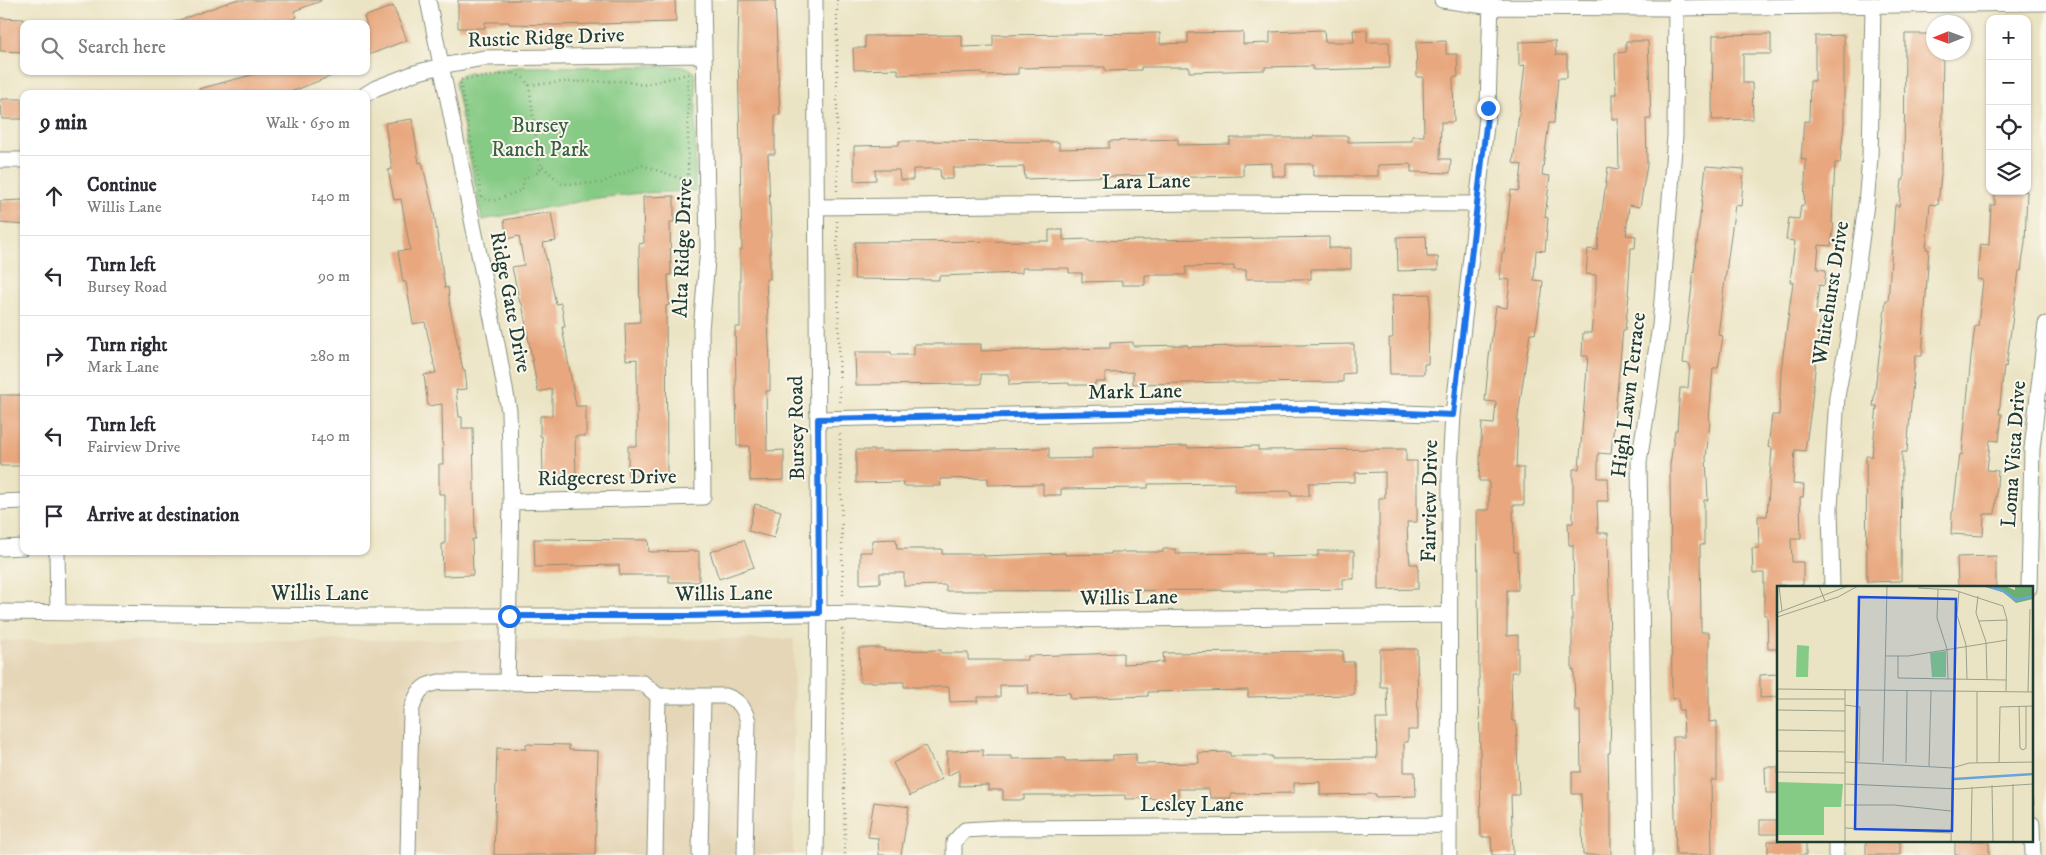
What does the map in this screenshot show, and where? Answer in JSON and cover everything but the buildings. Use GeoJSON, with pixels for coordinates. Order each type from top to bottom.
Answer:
{"type":"FeatureCollection","features":[{"type":"Feature","properties":{"kind":"street","name":"Ridge Gate Drive"},"geometry":{"type":"LineString","coordinates":[[428,0],[509,411],[512,502],[507,683]]}},
{"type":"Feature","properties":{"kind":"street","name":"Alta Ridge Drive"},"geometry":{"type":"LineString","coordinates":[[703,497],[701,330],[708,248],[704,0]]}},
{"type":"Feature","properties":{"kind":"street"},"geometry":{"type":"LineString","coordinates":[[815,0],[826,0]]}},
{"type":"Feature","properties":{"kind":"street","name":"Bursey Road"},"geometry":{"type":"LineString","coordinates":[[815,0],[819,613],[816,855]]}},
{"type":"Feature","properties":{"kind":"street"},"geometry":{"type":"LineString","coordinates":[[1442,0],[1492,4],[1873,5],[2046,3]]}},
{"type":"Feature","properties":{"kind":"street","name":"Fairview Drive"},"geometry":{"type":"LineString","coordinates":[[1449,855],[1450,470],[1453,415],[1488,108],[1492,4]]}},
{"type":"Feature","properties":{"kind":"street","name":"High Lawn Terrace"},"geometry":{"type":"LineString","coordinates":[[1645,855],[1639,462],[1660,326],[1675,136],[1676,4]]}},
{"type":"Feature","properties":{"kind":"street","name":"Whitehurst Drive"},"geometry":{"type":"LineString","coordinates":[[1832,586],[1830,508],[1836,396],[1848,340],[1866,204],[1870,158],[1873,5]]}},
{"type":"Feature","properties":{"kind":"street","name":"Rustic Ridge Drive"},"geometry":{"type":"LineString","coordinates":[[370,92],[441,66],[484,58],[704,54]]}},
{"type":"Feature","properties":{"kind":"street"},"geometry":{"type":"LineString","coordinates":[[0,160],[20,160]]}},
{"type":"Feature","properties":{"kind":"street","name":"Lara Lane"},"geometry":{"type":"LineString","coordinates":[[816,206],[1206,203],[1476,204]]}},
{"type":"Feature","properties":{"kind":"street","name":"Loma Vista Drive"},"geometry":{"type":"LineString","coordinates":[[2029,586],[2032,449],[2046,324]]}},
{"type":"Feature","properties":{"kind":"street","name":"Mark Lane"},"geometry":{"type":"LineString","coordinates":[[818,419],[1311,409],[1453,415]]}},
{"type":"Feature","properties":{"kind":"street","name":"Ridgecrest Drive"},"geometry":{"type":"LineString","coordinates":[[512,502],[703,497]]}},
{"type":"Feature","properties":{"kind":"street"},"geometry":{"type":"LineString","coordinates":[[0,502],[20,501]]}},
{"type":"Feature","properties":{"kind":"street"},"geometry":{"type":"LineString","coordinates":[[0,548],[20,547]]}},
{"type":"Feature","properties":{"kind":"street"},"geometry":{"type":"LineString","coordinates":[[57,555],[58,613]]}},
{"type":"Feature","properties":{"kind":"street","name":"Willis Lane"},"geometry":{"type":"LineString","coordinates":[[0,612],[509,616],[690,616],[864,613],[980,622],[1449,615]]}},
{"type":"Feature","properties":{"kind":"street"},"geometry":{"type":"LineString","coordinates":[[408,855],[411,711],[421,689],[435,683],[643,684],[658,696],[726,696],[736,699],[744,708],[748,721],[745,855]]}},
{"type":"Feature","properties":{"kind":"street"},"geometry":{"type":"LineString","coordinates":[[656,855],[658,696]]}},
{"type":"Feature","properties":{"kind":"street"},"geometry":{"type":"LineString","coordinates":[[700,855],[703,696]]}},
{"type":"Feature","properties":{"kind":"street","name":"Lesley Lane"},"geometry":{"type":"LineString","coordinates":[[954,855],[954,842],[965,830],[990,828],[1448,825]]}},
{"type":"Feature","properties":{"kind":"street"},"geometry":{"type":"LineString","coordinates":[[1836,842],[1836,855]]}},
{"type":"Feature","properties":{"kind":"street"},"geometry":{"type":"LineString","coordinates":[[2033,842],[2033,855]]}},
{"type":"Feature","properties":{"kind":"path"},"geometry":{"type":"LineString","coordinates":[[529,85],[563,82],[622,81],[643,85],[688,74],[688,181],[642,165],[600,183],[562,184],[542,166],[539,160],[529,85],[523,78],[514,73],[460,80],[482,198],[493,201],[522,190],[524,178],[536,174],[542,166]]}},
{"type":"Feature","properties":{"kind":"shaded area"},"geometry":{"type":"Polygon","coordinates":[[[794,639],[793,855],[0,855],[0,641],[794,639]]]}},
{"type":"Feature","properties":{"kind":"green space","name":"Bursey Ranch Park"},"geometry":{"type":"Polygon","coordinates":[[[677,66],[691,69],[695,75],[696,90],[695,191],[641,193],[597,198],[482,220],[455,83],[462,74],[517,67],[677,66]]]}},
{"type":"Feature","properties":{"kind":"route"},"geometry":{"type":"LineString","coordinates":[[509,616],[690,616],[819,613],[818,419],[1311,409],[1453,415],[1488,108]]}}]}
